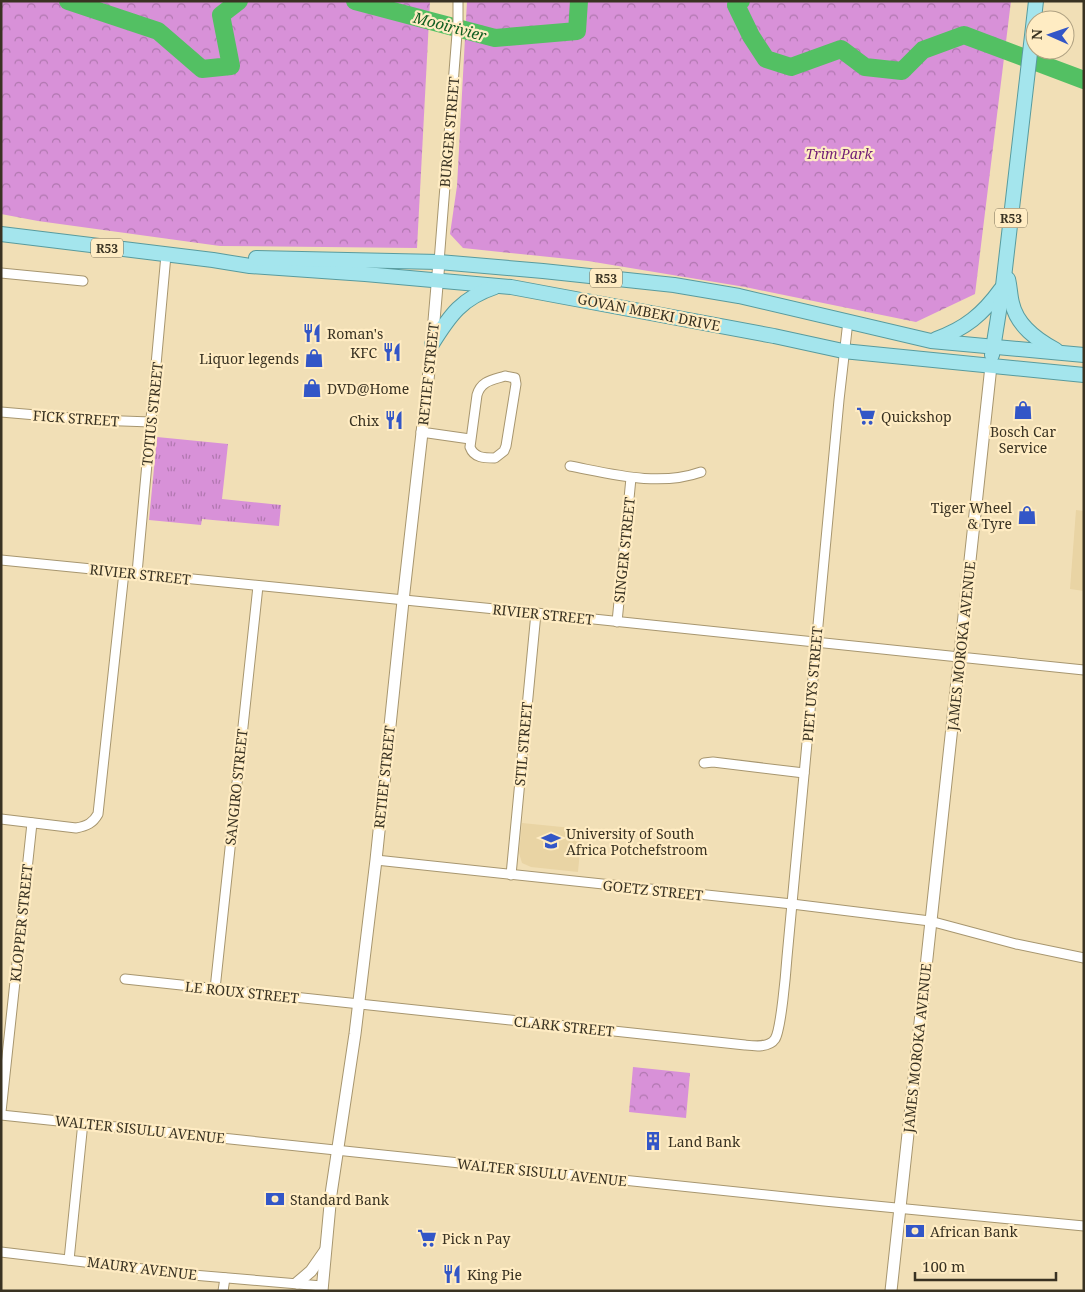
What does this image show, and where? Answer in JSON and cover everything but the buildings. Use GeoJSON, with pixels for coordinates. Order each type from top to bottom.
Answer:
{"type":"FeatureCollection","features":[{"type":"Feature","properties":{"kind":"main road","name":"JAMES MOROKA AVENUE"},"geometry":{"type":"LineString","coordinates":[[991,366],[992,346],[1003,286],[1030,60]]}},
{"type":"Feature","properties":{"kind":"main road","name":"GOVAN MBEKI DRIVE"},"geometry":{"type":"LineString","coordinates":[[1,234],[250,266],[498,286],[625,307],[843,351],[1084,375]]}},
{"type":"Feature","properties":{"kind":"main road","name":"GOVAN MBEKI DRIVE"},"geometry":{"type":"LineString","coordinates":[[213,260],[252,258],[439,262],[674,285],[739,296],[931,341],[1084,355]]}},
{"type":"Feature","properties":{"kind":"main road"},"geometry":{"type":"LineString","coordinates":[[1005,264],[1016,316],[1036,338],[1064,354]]}},
{"type":"Feature","properties":{"kind":"main road"},"geometry":{"type":"LineString","coordinates":[[432,344],[445,322],[462,303],[480,292],[498,286]]}},
{"type":"Feature","properties":{"kind":"main road"},"geometry":{"type":"LineString","coordinates":[[931,341],[973,321],[990,304],[1003,286]]}},
{"type":"Feature","properties":{"kind":"street","name":"BURGER STREET"},"geometry":{"type":"LineString","coordinates":[[439,262],[458,1]]}},
{"type":"Feature","properties":{"kind":"street","name":"TOTIUS STREET"},"geometry":{"type":"LineString","coordinates":[[137,574],[166,255]]}},
{"type":"Feature","properties":{"kind":"street","name":"RETIEF STREET"},"geometry":{"type":"LineString","coordinates":[[322,1288],[337,1151],[376,860],[432,344],[439,262]]}},
{"type":"Feature","properties":{"kind":"street"},"geometry":{"type":"LineString","coordinates":[[1,273],[82,281]]}},
{"type":"Feature","properties":{"kind":"street","name":"PIET UYS STREET"},"geometry":{"type":"LineString","coordinates":[[769,1043],[775,1039],[779,1027],[843,351],[848,321]]}},
{"type":"Feature","properties":{"kind":"street","name":"JAMES MOROKA AVENUE"},"geometry":{"type":"LineString","coordinates":[[891,1291],[991,366]]}},
{"type":"Feature","properties":{"kind":"street"},"geometry":{"type":"LineString","coordinates":[[505,376],[515,378],[516,384],[510,430],[504,452],[495,458],[477,456],[470,447],[470,439],[479,387],[490,380],[505,376]]}},
{"type":"Feature","properties":{"kind":"street","name":"FICK STREET"},"geometry":{"type":"LineString","coordinates":[[1,412],[95,420],[150,422]]}},
{"type":"Feature","properties":{"kind":"street"},"geometry":{"type":"LineString","coordinates":[[421,432],[470,439]]}},
{"type":"Feature","properties":{"kind":"street","name":"SINGER STREET"},"geometry":{"type":"LineString","coordinates":[[570,466],[631,478],[676,478],[701,472]]}},
{"type":"Feature","properties":{"kind":"street","name":"SINGER STREET"},"geometry":{"type":"LineString","coordinates":[[617,622],[631,478]]}},
{"type":"Feature","properties":{"kind":"street","name":"RIVIER STREET"},"geometry":{"type":"LineString","coordinates":[[1,560],[1084,670]]}},
{"type":"Feature","properties":{"kind":"street"},"geometry":{"type":"LineString","coordinates":[[1,820],[76,828],[88,825],[98,814],[124,572]]}},
{"type":"Feature","properties":{"kind":"street","name":"SANGIRO STREET"},"geometry":{"type":"LineString","coordinates":[[215,989],[258,586]]}},
{"type":"Feature","properties":{"kind":"street","name":"STIL STREET"},"geometry":{"type":"LineString","coordinates":[[511,875],[536,613]]}},
{"type":"Feature","properties":{"kind":"street"},"geometry":{"type":"LineString","coordinates":[[704,763],[713,762],[804,773]]}},
{"type":"Feature","properties":{"kind":"street","name":"KLOPPER STREET"},"geometry":{"type":"LineString","coordinates":[[1,1113],[32,823]]}},
{"type":"Feature","properties":{"kind":"street","name":"GOETZ STREET"},"geometry":{"type":"LineString","coordinates":[[376,860],[792,904],[930,922],[1016,944],[1084,958]]}},
{"type":"Feature","properties":{"kind":"street","name":"LE ROUX STREET"},"geometry":{"type":"LineString","coordinates":[[125,979],[358,1005]]}},
{"type":"Feature","properties":{"kind":"street","name":"CLARK STREET"},"geometry":{"type":"LineString","coordinates":[[358,1005],[746,1045],[759,1046],[769,1043]]}},
{"type":"Feature","properties":{"kind":"street","name":"WALTER SISULU AVENUE"},"geometry":{"type":"LineString","coordinates":[[1,1113],[337,1151],[1084,1226]]}},
{"type":"Feature","properties":{"kind":"street","name":"MAURY AVENUE"},"geometry":{"type":"LineString","coordinates":[[83,1122],[69,1260],[225,1278],[296,1283],[322,1288]]}},
{"type":"Feature","properties":{"kind":"street"},"geometry":{"type":"LineString","coordinates":[[296,1283],[311,1271],[325,1250]]}},
{"type":"Feature","properties":{"kind":"street"},"geometry":{"type":"LineString","coordinates":[[1,1252],[69,1260]]}},
{"type":"Feature","properties":{"kind":"street"},"geometry":{"type":"LineString","coordinates":[[223,1291],[225,1278]]}},
{"type":"Feature","properties":{"kind":"shaded area"},"geometry":{"type":"Polygon","coordinates":[[[1076,510],[1084,511],[1084,591],[1070,589],[1076,510]]]}},
{"type":"Feature","properties":{"kind":"shaded area","name":"University of South Africa Potchefstroom"},"geometry":{"type":"Polygon","coordinates":[[[522,823],[582,829],[578,872],[531,867],[522,863],[519,853],[522,823]]]}},
{"type":"Feature","properties":{"kind":"green space"},"geometry":{"type":"Polygon","coordinates":[[[1,1],[430,1],[417,248],[220,246],[38,221],[1,214],[1,1]]]}},
{"type":"Feature","properties":{"kind":"green space","name":"Trim Park"},"geometry":{"type":"Polygon","coordinates":[[[467,1],[1011,1],[975,294],[916,322],[745,287],[588,261],[463,248],[450,234],[457,186],[467,1]]]}},
{"type":"Feature","properties":{"kind":"green space"},"geometry":{"type":"Polygon","coordinates":[[[157,437],[228,444],[222,499],[281,505],[279,526],[202,519],[201,525],[149,520],[157,437]]]}},
{"type":"Feature","properties":{"kind":"green space"},"geometry":{"type":"Polygon","coordinates":[[[633,1067],[690,1073],[686,1118],[629,1112],[633,1067]]]}},
{"type":"Feature","properties":{"kind":"waterway","name":"Mooirivier"},"geometry":{"type":"LineString","coordinates":[[68,1],[158,31],[202,69],[231,66],[221,15],[239,1]]}},
{"type":"Feature","properties":{"kind":"waterway","name":"Mooirivier"},"geometry":{"type":"LineString","coordinates":[[355,1],[495,38],[577,31],[579,1]]}},
{"type":"Feature","properties":{"kind":"waterway","name":"Mooirivier"},"geometry":{"type":"LineString","coordinates":[[741,1],[736,5],[751,36],[766,59],[791,67],[841,49],[865,67],[902,71],[923,50],[964,35],[1084,80]]}},
{"type":"Feature","properties":{"kind":"place","name":"Roman's"},"geometry":{"type":"Point","coordinates":[312,333]}},
{"type":"Feature","properties":{"kind":"place","name":"KFC"},"geometry":{"type":"Point","coordinates":[392,352]}},
{"type":"Feature","properties":{"kind":"place","name":"Liquor legends"},"geometry":{"type":"Point","coordinates":[314,358]}},
{"type":"Feature","properties":{"kind":"place","name":"DVD@Home"},"geometry":{"type":"Point","coordinates":[312,388]}},
{"type":"Feature","properties":{"kind":"place","name":"Bosch Car Service"},"geometry":{"type":"Point","coordinates":[1023,410]}},
{"type":"Feature","properties":{"kind":"place","name":"Quickshop"},"geometry":{"type":"Point","coordinates":[866,416]}},
{"type":"Feature","properties":{"kind":"place","name":"Chix"},"geometry":{"type":"Point","coordinates":[394,420]}},
{"type":"Feature","properties":{"kind":"place","name":"Tiger Wheel & Tyre"},"geometry":{"type":"Point","coordinates":[1027,515]}},
{"type":"Feature","properties":{"kind":"place","name":"University of South Africa Potchefstroom"},"geometry":{"type":"Point","coordinates":[551,841]}},
{"type":"Feature","properties":{"kind":"place","name":"Land Bank"},"geometry":{"type":"Point","coordinates":[653,1141]}},
{"type":"Feature","properties":{"kind":"place","name":"Standard Bank"},"geometry":{"type":"Point","coordinates":[275,1199]}},
{"type":"Feature","properties":{"kind":"place","name":"African Bank"},"geometry":{"type":"Point","coordinates":[915,1231]}},
{"type":"Feature","properties":{"kind":"place","name":"Pick n Pay"},"geometry":{"type":"Point","coordinates":[427,1238]}},
{"type":"Feature","properties":{"kind":"place","name":"King Pie"},"geometry":{"type":"Point","coordinates":[452,1274]}}]}
